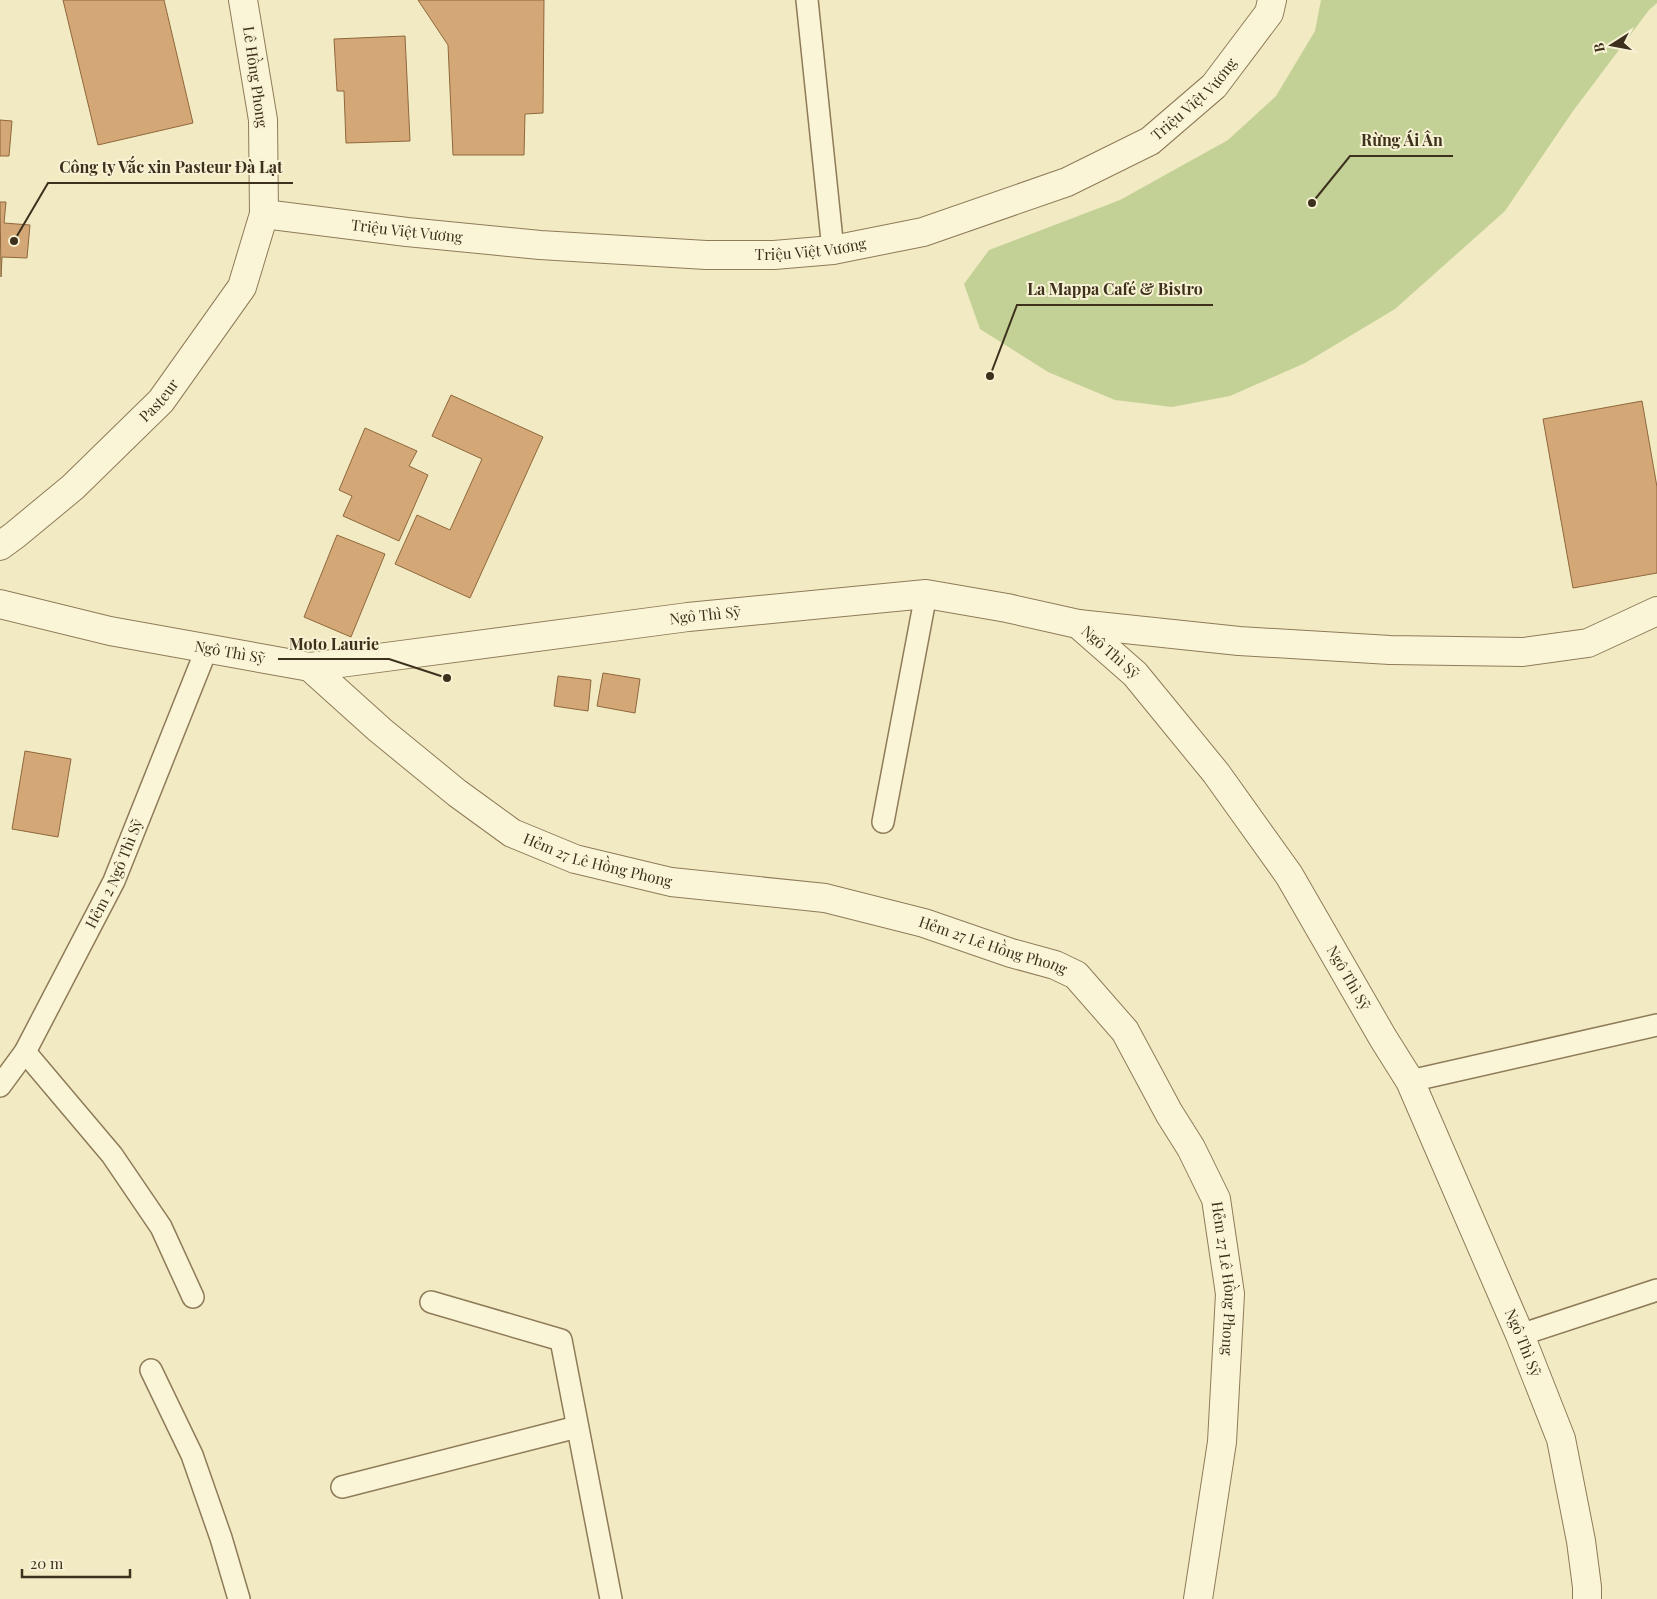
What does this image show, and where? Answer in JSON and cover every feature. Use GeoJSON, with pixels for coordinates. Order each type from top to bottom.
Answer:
{"type":"FeatureCollection","features":[{"type":"Feature","properties":{"kind":"street","name":"Lê Hồng Phong"},"geometry":{"type":"LineString","coordinates":[[243,0],[263,120],[264,214]]}},
{"type":"Feature","properties":{"kind":"street","name":"Triệu Việt Vương"},"geometry":{"type":"LineString","coordinates":[[264,214],[407,232],[550,246],[706,255],[774,255],[833,250],[923,232],[1067,182],[1150,141],[1214,86],[1269,14],[1272,0]]}},
{"type":"Feature","properties":{"kind":"street","name":"Pasteur"},"geometry":{"type":"LineString","coordinates":[[0,546],[73,487],[161,401],[242,287],[264,214]]}},
{"type":"Feature","properties":{"kind":"street","name":"Ngô Thì Sỹ"},"geometry":{"type":"LineString","coordinates":[[0,604],[110,631],[310,667],[688,617],[926,594],[1007,608],[1078,624],[1135,674],[1216,773],[1289,875],[1383,1038],[1410,1081],[1520,1335],[1561,1439],[1581,1541],[1587,1599]]}},
{"type":"Feature","properties":{"kind":"street"},"geometry":{"type":"LineString","coordinates":[[1078,624],[1239,641],[1390,650],[1523,652],[1588,643],[1657,611]]}},
{"type":"Feature","properties":{"kind":"street","name":"Hẻm 27 Lê Hồng Phong"},"geometry":{"type":"LineString","coordinates":[[310,667],[380,730],[456,793],[512,833],[575,859],[671,882],[825,898],[924,923],[1011,953],[1055,965],[1076,975],[1125,1031],[1169,1113],[1191,1148],[1216,1198],[1230,1294],[1222,1442],[1198,1599]]}},
{"type":"Feature","properties":{"kind":"lane"},"geometry":{"type":"LineString","coordinates":[[807,0],[833,250]]}},
{"type":"Feature","properties":{"kind":"lane"},"geometry":{"type":"LineString","coordinates":[[883,822],[926,594]]}},
{"type":"Feature","properties":{"kind":"lane","name":"Hẻm 2 Ngô Thì Sỹ"},"geometry":{"type":"LineString","coordinates":[[0,1086],[25,1052],[114,882],[207,648]]}},
{"type":"Feature","properties":{"kind":"lane"},"geometry":{"type":"LineString","coordinates":[[1410,1081],[1657,1025]]}},
{"type":"Feature","properties":{"kind":"lane"},"geometry":{"type":"LineString","coordinates":[[25,1052],[112,1155],[161,1227],[193,1296]]}},
{"type":"Feature","properties":{"kind":"lane"},"geometry":{"type":"LineString","coordinates":[[1520,1335],[1657,1290]]}},
{"type":"Feature","properties":{"kind":"lane"},"geometry":{"type":"LineString","coordinates":[[431,1302],[561,1340],[612,1599]]}},
{"type":"Feature","properties":{"kind":"lane"},"geometry":{"type":"LineString","coordinates":[[152,1370],[192,1455],[221,1538],[239,1599]]}},
{"type":"Feature","properties":{"kind":"lane"},"geometry":{"type":"LineString","coordinates":[[342,1487],[577,1427]]}},
{"type":"Feature","properties":{"kind":"green space"},"geometry":{"type":"Polygon","coordinates":[[[1321,0],[1657,0],[1657,3],[1649,10],[1573,111],[1505,211],[1395,309],[1305,363],[1230,396],[1172,407],[1115,400],[1048,372],[980,329],[964,284],[989,250],[1120,200],[1228,140],[1276,96],[1315,31],[1321,0]]]}},
{"type":"Feature","properties":{"kind":"building"},"geometry":{"type":"Polygon","coordinates":[[[63,0],[164,0],[193,123],[98,145],[63,0]]]}},
{"type":"Feature","properties":{"kind":"building"},"geometry":{"type":"Polygon","coordinates":[[[418,0],[544,0],[543,113],[525,114],[524,155],[453,155],[448,45],[418,0]]]}},
{"type":"Feature","properties":{"kind":"building"},"geometry":{"type":"Polygon","coordinates":[[[405,36],[410,141],[346,143],[344,91],[337,91],[334,39],[405,36]]]}},
{"type":"Feature","properties":{"kind":"building"},"geometry":{"type":"Polygon","coordinates":[[[0,120],[12,121],[9,156],[0,156],[0,120]]]}},
{"type":"Feature","properties":{"kind":"building"},"geometry":{"type":"Polygon","coordinates":[[[0,202],[6,202],[4,223],[30,225],[27,258],[2,257],[1,277],[0,202]]]}},
{"type":"Feature","properties":{"kind":"building"},"geometry":{"type":"Polygon","coordinates":[[[451,395],[543,437],[470,598],[395,564],[417,515],[450,530],[482,459],[432,436],[451,395]]]}},
{"type":"Feature","properties":{"kind":"building"},"geometry":{"type":"Polygon","coordinates":[[[1642,401],[1657,487],[1657,573],[1573,588],[1543,419],[1642,401]]]}},
{"type":"Feature","properties":{"kind":"building"},"geometry":{"type":"Polygon","coordinates":[[[365,428],[417,451],[409,466],[428,475],[399,541],[343,516],[352,496],[339,490],[365,428]]]}},
{"type":"Feature","properties":{"kind":"building"},"geometry":{"type":"Polygon","coordinates":[[[337,535],[385,554],[351,637],[304,617],[337,535]]]}},
{"type":"Feature","properties":{"kind":"building"},"geometry":{"type":"Polygon","coordinates":[[[603,673],[640,679],[635,713],[597,706],[603,673]]]}},
{"type":"Feature","properties":{"kind":"building"},"geometry":{"type":"Polygon","coordinates":[[[558,676],[591,680],[588,711],[554,706],[558,676]]]}},
{"type":"Feature","properties":{"kind":"building"},"geometry":{"type":"Polygon","coordinates":[[[25,751],[71,759],[58,837],[12,829],[25,751]]]}},
{"type":"Feature","properties":{"kind":"place","name":"Rừng Ái Ân"},"geometry":{"type":"Point","coordinates":[1312,203]}},
{"type":"Feature","properties":{"kind":"place","name":"Công ty Vắc xin Pasteur Đà Lạt"},"geometry":{"type":"Point","coordinates":[14,241]}},
{"type":"Feature","properties":{"kind":"place","name":"La Mappa Café & Bistro"},"geometry":{"type":"Point","coordinates":[990,376]}},
{"type":"Feature","properties":{"kind":"place","name":"Moto Laurie"},"geometry":{"type":"Point","coordinates":[447,678]}}]}
